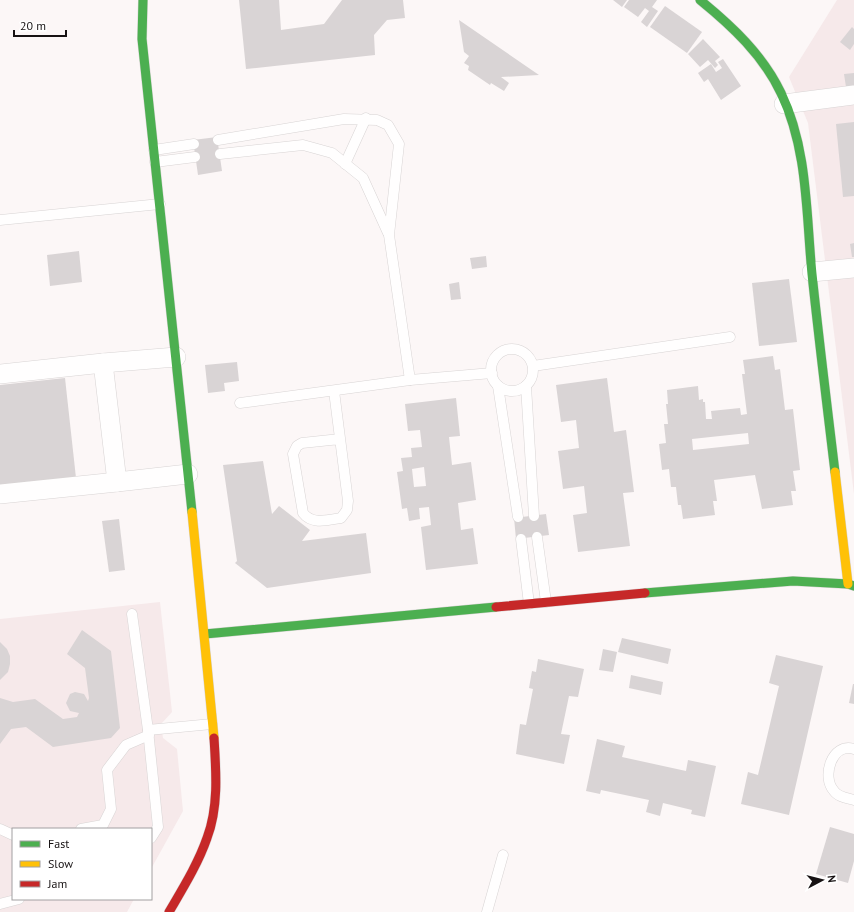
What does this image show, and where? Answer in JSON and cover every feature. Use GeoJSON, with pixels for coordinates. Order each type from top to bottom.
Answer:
{"type":"FeatureCollection","features":[{"type":"Feature","properties":{"kind":"street"},"geometry":{"type":"LineString","coordinates":[[142,0],[142,39],[205,634],[216,767],[214,808],[208,837],[197,863],[169,912]]}},
{"type":"Feature","properties":{"kind":"street"},"geometry":{"type":"LineString","coordinates":[[205,634],[793,580],[851,585],[812,272],[800,149],[781,94],[755,50],[718,14],[700,0]]}},
{"type":"Feature","properties":{"kind":"street"},"geometry":{"type":"LineString","coordinates":[[784,104],[854,95]]}},
{"type":"Feature","properties":{"kind":"street"},"geometry":{"type":"LineString","coordinates":[[812,272],[854,268]]}},
{"type":"Feature","properties":{"kind":"street"},"geometry":{"type":"LineString","coordinates":[[0,374],[176,357]]}},
{"type":"Feature","properties":{"kind":"street"},"geometry":{"type":"LineString","coordinates":[[103,363],[117,482]]}},
{"type":"Feature","properties":{"kind":"street"},"geometry":{"type":"LineString","coordinates":[[0,494],[188,474]]}},
{"type":"Feature","properties":{"kind":"lane"},"geometry":{"type":"LineString","coordinates":[[218,140],[344,119],[366,118],[388,124],[399,144],[389,235],[410,380]]}},
{"type":"Feature","properties":{"kind":"lane"},"geometry":{"type":"LineString","coordinates":[[345,164],[366,118]]}},
{"type":"Feature","properties":{"kind":"lane"},"geometry":{"type":"LineString","coordinates":[[154,150],[194,144]]}},
{"type":"Feature","properties":{"kind":"lane"},"geometry":{"type":"LineString","coordinates":[[220,154],[303,145],[332,153],[363,178],[389,235]]}},
{"type":"Feature","properties":{"kind":"lane"},"geometry":{"type":"LineString","coordinates":[[155,162],[196,157]]}},
{"type":"Feature","properties":{"kind":"lane"},"geometry":{"type":"LineString","coordinates":[[0,220],[160,204]]}},
{"type":"Feature","properties":{"kind":"lane"},"geometry":{"type":"LineString","coordinates":[[533,366],[730,337]]}},
{"type":"Feature","properties":{"kind":"lane"},"geometry":{"type":"LineString","coordinates":[[498,386],[505,390],[512,391],[526,386],[531,380],[533,366],[531,359],[520,350],[513,348],[499,353],[492,365],[492,373],[498,386],[518,517]]}},
{"type":"Feature","properties":{"kind":"lane"},"geometry":{"type":"LineString","coordinates":[[240,403],[410,380],[492,373]]}},
{"type":"Feature","properties":{"kind":"lane"},"geometry":{"type":"LineString","coordinates":[[526,386],[534,516]]}},
{"type":"Feature","properties":{"kind":"lane"},"geometry":{"type":"LineString","coordinates":[[334,391],[340,438],[348,501],[347,510],[341,518],[318,521],[306,517],[303,512],[293,454],[297,446],[302,443],[340,438]]}},
{"type":"Feature","properties":{"kind":"lane"},"geometry":{"type":"LineString","coordinates":[[537,537],[546,602]]}},
{"type":"Feature","properties":{"kind":"lane"},"geometry":{"type":"LineString","coordinates":[[521,539],[529,604]]}},
{"type":"Feature","properties":{"kind":"lane"},"geometry":{"type":"LineString","coordinates":[[132,614],[149,733],[158,827],[152,836]]}},
{"type":"Feature","properties":{"kind":"lane"},"geometry":{"type":"LineString","coordinates":[[86,828],[103,825],[110,809],[106,770],[126,745],[149,733],[212,724]]}},
{"type":"Feature","properties":{"kind":"lane"},"geometry":{"type":"LineString","coordinates":[[854,749],[846,748],[836,753],[830,763],[828,773],[829,784],[833,791],[837,795],[854,800]]}},
{"type":"Feature","properties":{"kind":"lane"},"geometry":{"type":"LineString","coordinates":[[0,828],[12,834]]}},
{"type":"Feature","properties":{"kind":"lane"},"geometry":{"type":"LineString","coordinates":[[487,912],[503,855]]}},
{"type":"Feature","properties":{"kind":"lane"},"geometry":{"type":"LineString","coordinates":[[0,904],[15,900]]}},
{"type":"Feature","properties":{"kind":"shaded area"},"geometry":{"type":"Polygon","coordinates":[[[837,0],[854,0],[854,494],[808,123],[789,77],[837,0]]]}},
{"type":"Feature","properties":{"kind":"shaded area"},"geometry":{"type":"Polygon","coordinates":[[[160,602],[172,712],[161,724],[163,738],[177,749],[183,811],[152,867],[152,828],[12,828],[12,900],[133,900],[127,912],[0,912],[0,619],[160,602]]]}},
{"type":"Feature","properties":{"kind":"building"},"geometry":{"type":"Polygon","coordinates":[[[239,0],[279,0],[281,30],[324,24],[342,0],[403,0],[405,18],[387,20],[374,35],[375,55],[246,69],[239,0]]]}},
{"type":"Feature","properties":{"kind":"building"},"geometry":{"type":"Polygon","coordinates":[[[613,0],[627,0],[622,7],[613,0]]]}},
{"type":"Feature","properties":{"kind":"building"},"geometry":{"type":"Polygon","coordinates":[[[629,0],[657,0],[652,7],[658,11],[647,27],[641,22],[649,11],[645,8],[638,17],[624,7],[629,0]]]}},
{"type":"Feature","properties":{"kind":"building"},"geometry":{"type":"Polygon","coordinates":[[[665,6],[702,32],[687,53],[650,27],[665,6]]]}},
{"type":"Feature","properties":{"kind":"building"},"geometry":{"type":"Polygon","coordinates":[[[459,20],[539,75],[501,77],[509,83],[504,91],[491,83],[490,85],[468,70],[469,66],[464,63],[469,56],[464,52],[459,20]]]}},
{"type":"Feature","properties":{"kind":"building"},"geometry":{"type":"Polygon","coordinates":[[[852,27],[854,29],[854,44],[850,50],[840,42],[852,27]]]}},
{"type":"Feature","properties":{"kind":"building"},"geometry":{"type":"Polygon","coordinates":[[[703,39],[720,57],[715,61],[718,65],[715,68],[708,60],[700,67],[688,54],[703,39]]]}},
{"type":"Feature","properties":{"kind":"building"},"geometry":{"type":"Polygon","coordinates":[[[723,59],[741,86],[721,100],[708,79],[704,82],[698,73],[711,64],[716,72],[722,68],[718,62],[723,59]]]}},
{"type":"Feature","properties":{"kind":"building"},"geometry":{"type":"Polygon","coordinates":[[[854,73],[854,86],[846,87],[844,74],[854,73]]]}},
{"type":"Feature","properties":{"kind":"building"},"geometry":{"type":"Polygon","coordinates":[[[854,122],[854,196],[843,197],[836,124],[854,122]]]}},
{"type":"Feature","properties":{"kind":"building"},"geometry":{"type":"Polygon","coordinates":[[[217,137],[222,171],[198,175],[193,140],[217,137]]]}},
{"type":"Feature","properties":{"kind":"building"},"geometry":{"type":"Polygon","coordinates":[[[854,243],[854,257],[852,257],[850,244],[854,243]]]}},
{"type":"Feature","properties":{"kind":"building"},"geometry":{"type":"Polygon","coordinates":[[[79,251],[82,282],[50,286],[47,255],[79,251]]]}},
{"type":"Feature","properties":{"kind":"building"},"geometry":{"type":"Polygon","coordinates":[[[486,256],[487,267],[472,269],[470,258],[486,256]]]}},
{"type":"Feature","properties":{"kind":"building"},"geometry":{"type":"Polygon","coordinates":[[[789,279],[797,342],[759,346],[752,283],[789,279]]]}},
{"type":"Feature","properties":{"kind":"building"},"geometry":{"type":"Polygon","coordinates":[[[459,282],[461,299],[451,300],[449,284],[459,282]]]}},
{"type":"Feature","properties":{"kind":"building"},"geometry":{"type":"Polygon","coordinates":[[[773,356],[775,370],[780,369],[785,410],[793,409],[800,470],[793,471],[796,491],[791,491],[793,505],[762,509],[755,475],[714,480],[717,501],[713,501],[715,515],[683,519],[681,505],[678,505],[676,487],[671,487],[669,469],[662,470],[659,444],[666,443],[664,424],[668,424],[666,404],[668,404],[667,390],[698,386],[699,400],[703,399],[703,402],[705,402],[706,419],[712,419],[711,411],[740,408],[741,415],[747,414],[742,374],[745,374],[743,360],[773,356]],[[748,433],[692,439],[693,450],[749,444],[748,433]]]}},
{"type":"Feature","properties":{"kind":"building"},"geometry":{"type":"Polygon","coordinates":[[[237,362],[239,381],[224,383],[225,391],[208,393],[205,365],[237,362]]]}},
{"type":"Feature","properties":{"kind":"building"},"geometry":{"type":"Polygon","coordinates":[[[65,378],[76,478],[0,487],[0,385],[65,378]]]}},
{"type":"Feature","properties":{"kind":"building"},"geometry":{"type":"Polygon","coordinates":[[[607,378],[614,432],[626,430],[634,492],[623,493],[630,546],[578,552],[573,515],[587,513],[584,486],[563,489],[558,451],[579,448],[576,420],[561,422],[556,385],[607,378]]]}},
{"type":"Feature","properties":{"kind":"building"},"geometry":{"type":"Polygon","coordinates":[[[456,398],[460,436],[449,437],[452,465],[471,462],[476,500],[458,503],[461,530],[473,528],[478,564],[426,570],[421,527],[431,525],[429,507],[419,508],[420,519],[409,521],[407,508],[402,509],[397,472],[403,471],[401,458],[412,457],[411,448],[422,447],[420,430],[408,431],[405,404],[456,398]],[[424,467],[412,469],[414,487],[426,486],[424,467]]]}},
{"type":"Feature","properties":{"kind":"building"},"geometry":{"type":"Polygon","coordinates":[[[263,461],[272,514],[279,506],[310,530],[302,541],[366,533],[371,573],[267,588],[235,563],[237,561],[223,465],[263,461]]]}},
{"type":"Feature","properties":{"kind":"building"},"geometry":{"type":"Polygon","coordinates":[[[546,514],[549,535],[516,539],[514,518],[546,514]]]}},
{"type":"Feature","properties":{"kind":"building"},"geometry":{"type":"Polygon","coordinates":[[[119,519],[125,570],[109,572],[102,521],[119,519]]]}},
{"type":"Feature","properties":{"kind":"building"},"geometry":{"type":"Polygon","coordinates":[[[82,630],[111,651],[120,728],[111,738],[53,747],[26,727],[11,729],[0,744],[0,698],[13,702],[35,699],[63,719],[77,717],[79,713],[70,711],[66,703],[70,694],[75,692],[84,694],[88,701],[89,698],[85,668],[67,654],[82,630]]]}},
{"type":"Feature","properties":{"kind":"building"},"geometry":{"type":"Polygon","coordinates":[[[622,638],[671,649],[668,664],[618,652],[622,638]]]}},
{"type":"Feature","properties":{"kind":"building"},"geometry":{"type":"Polygon","coordinates":[[[0,642],[7,649],[10,656],[10,664],[8,672],[0,680],[0,642]]]}},
{"type":"Feature","properties":{"kind":"building"},"geometry":{"type":"Polygon","coordinates":[[[603,649],[617,652],[613,672],[599,670],[603,649]]]}},
{"type":"Feature","properties":{"kind":"building"},"geometry":{"type":"Polygon","coordinates":[[[776,655],[823,666],[789,815],[741,804],[748,772],[758,775],[779,686],[769,683],[776,655]]]}},
{"type":"Feature","properties":{"kind":"building"},"geometry":{"type":"Polygon","coordinates":[[[538,659],[584,669],[578,697],[569,696],[561,734],[570,735],[564,764],[516,754],[520,724],[526,725],[533,689],[529,688],[532,671],[536,672],[538,659]]]}},
{"type":"Feature","properties":{"kind":"building"},"geometry":{"type":"Polygon","coordinates":[[[631,675],[663,682],[661,695],[629,688],[631,675]]]}},
{"type":"Feature","properties":{"kind":"building"},"geometry":{"type":"Polygon","coordinates":[[[854,684],[854,704],[849,703],[854,684]]]}},
{"type":"Feature","properties":{"kind":"building"},"geometry":{"type":"Polygon","coordinates":[[[597,739],[625,746],[622,757],[686,771],[688,760],[716,766],[705,817],[691,814],[692,810],[663,803],[660,816],[646,812],[649,800],[601,790],[600,794],[586,791],[597,739]]]}},
{"type":"Feature","properties":{"kind":"building"},"geometry":{"type":"Polygon","coordinates":[[[830,827],[854,834],[854,861],[848,883],[816,874],[830,827]]]}},
{"type":"Feature","properties":{"kind":"traffic: fast"},"geometry":{"type":"LineString","coordinates":[[143,0],[142,39],[192,512]]}},
{"type":"Feature","properties":{"kind":"traffic: fast"},"geometry":{"type":"LineString","coordinates":[[700,0],[724,20],[756,54],[774,79],[790,114],[801,159],[807,205],[812,274],[835,472]]}},
{"type":"Feature","properties":{"kind":"traffic: fast"},"geometry":{"type":"LineString","coordinates":[[645,593],[793,581],[848,584],[854,586]]}},
{"type":"Feature","properties":{"kind":"traffic: fast"},"geometry":{"type":"LineString","coordinates":[[205,634],[496,607]]}},
{"type":"Feature","properties":{"kind":"traffic: slow"},"geometry":{"type":"LineString","coordinates":[[835,472],[848,584]]}},
{"type":"Feature","properties":{"kind":"traffic: slow"},"geometry":{"type":"LineString","coordinates":[[192,512],[214,738]]}},
{"type":"Feature","properties":{"kind":"traffic: jam"},"geometry":{"type":"LineString","coordinates":[[496,607],[645,593]]}},
{"type":"Feature","properties":{"kind":"traffic: jam"},"geometry":{"type":"LineString","coordinates":[[169,912],[195,867],[211,826],[216,788],[214,738]]}}]}
